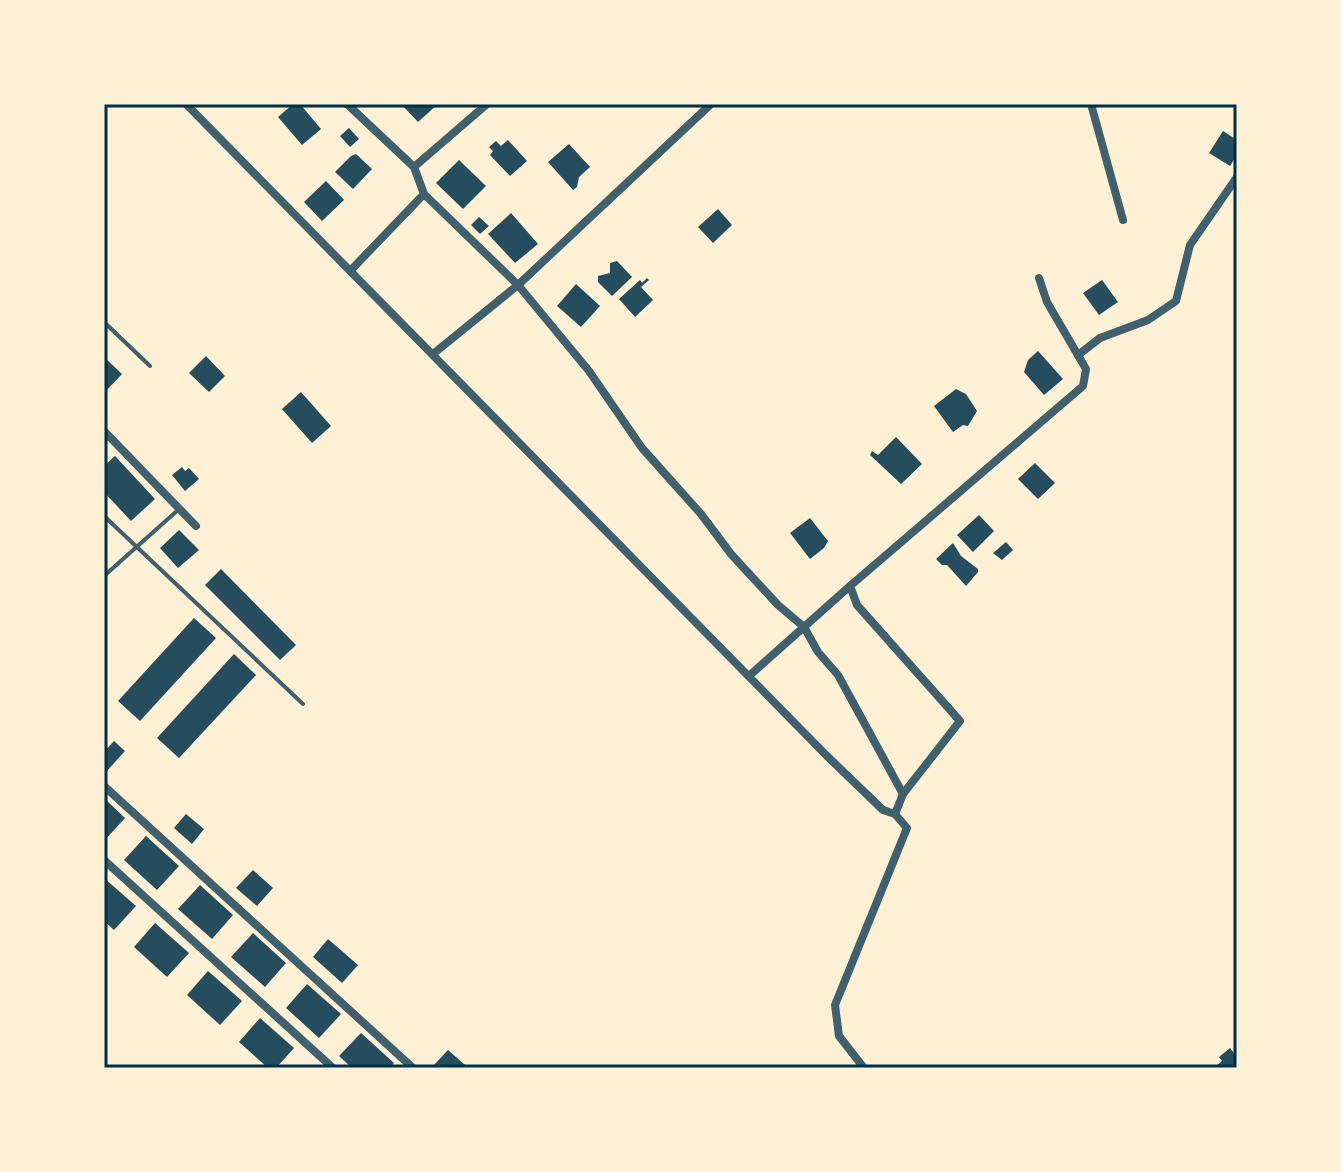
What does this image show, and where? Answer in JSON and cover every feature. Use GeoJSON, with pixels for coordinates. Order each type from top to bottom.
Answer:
{"type":"FeatureCollection","features":[{"type":"Feature","properties":{"kind":"street"},"geometry":{"type":"LineString","coordinates":[[186,104],[749,676],[883,810],[895,814],[907,828],[835,1005],[839,1036],[864,1068]]}},
{"type":"Feature","properties":{"kind":"street"},"geometry":{"type":"LineString","coordinates":[[347,104],[414,167],[424,194],[518,285],[589,371],[642,448],[778,605],[804,627],[818,652],[838,675],[903,794]]}},
{"type":"Feature","properties":{"kind":"street"},"geometry":{"type":"LineString","coordinates":[[414,167],[487,104]]}},
{"type":"Feature","properties":{"kind":"street"},"geometry":{"type":"LineString","coordinates":[[433,354],[518,285],[711,104]]}},
{"type":"Feature","properties":{"kind":"street"},"geometry":{"type":"LineString","coordinates":[[1091,104],[1123,220]]}},
{"type":"Feature","properties":{"kind":"street"},"geometry":{"type":"LineString","coordinates":[[1078,355],[1100,338],[1148,320],[1176,301],[1190,245],[1237,177]]}},
{"type":"Feature","properties":{"kind":"street"},"geometry":{"type":"LineString","coordinates":[[351,270],[424,194]]}},
{"type":"Feature","properties":{"kind":"street"},"geometry":{"type":"LineString","coordinates":[[749,676],[1083,386],[1086,369],[1047,302],[1039,278]]}},
{"type":"Feature","properties":{"kind":"street"},"geometry":{"type":"LineString","coordinates":[[104,431],[196,526]]}},
{"type":"Feature","properties":{"kind":"street"},"geometry":{"type":"LineString","coordinates":[[850,586],[857,605],[960,721],[903,794],[895,814]]}},
{"type":"Feature","properties":{"kind":"street"},"geometry":{"type":"LineString","coordinates":[[104,786],[413,1068]]}},
{"type":"Feature","properties":{"kind":"street"},"geometry":{"type":"LineString","coordinates":[[104,860],[333,1068]]}},
{"type":"Feature","properties":{"kind":"lane"},"geometry":{"type":"LineString","coordinates":[[104,322],[150,366]]}},
{"type":"Feature","properties":{"kind":"lane"},"geometry":{"type":"LineString","coordinates":[[104,576],[180,508]]}},
{"type":"Feature","properties":{"kind":"lane"},"geometry":{"type":"LineString","coordinates":[[104,516],[303,704]]}},
{"type":"Feature","properties":{"kind":"building"},"geometry":{"type":"Polygon","coordinates":[[[293,104],[300,104],[321,129],[302,145],[278,117],[293,104]]]}},
{"type":"Feature","properties":{"kind":"building"},"geometry":{"type":"Polygon","coordinates":[[[401,104],[438,104],[418,122],[401,104]]]}},
{"type":"Feature","properties":{"kind":"building"},"geometry":{"type":"Polygon","coordinates":[[[349,128],[359,139],[350,147],[340,136],[349,128]]]}},
{"type":"Feature","properties":{"kind":"building"},"geometry":{"type":"Polygon","coordinates":[[[1223,131],[1237,140],[1237,155],[1230,166],[1209,153],[1223,131]]]}},
{"type":"Feature","properties":{"kind":"building"},"geometry":{"type":"Polygon","coordinates":[[[508,140],[527,161],[510,176],[490,155],[493,151],[489,147],[496,141],[501,146],[508,140]]]}},
{"type":"Feature","properties":{"kind":"building"},"geometry":{"type":"Polygon","coordinates":[[[569,144],[590,167],[579,177],[573,190],[548,162],[569,144]]]}},
{"type":"Feature","properties":{"kind":"building"},"geometry":{"type":"Polygon","coordinates":[[[356,154],[372,169],[353,189],[335,172],[356,154]]]}},
{"type":"Feature","properties":{"kind":"building"},"geometry":{"type":"Polygon","coordinates":[[[459,160],[486,186],[463,209],[436,183],[459,160]]]}},
{"type":"Feature","properties":{"kind":"building"},"geometry":{"type":"Polygon","coordinates":[[[326,181],[344,200],[322,221],[304,202],[326,181]]]}},
{"type":"Feature","properties":{"kind":"building"},"geometry":{"type":"Polygon","coordinates":[[[718,209],[732,225],[713,243],[698,227],[718,209]]]}},
{"type":"Feature","properties":{"kind":"building"},"geometry":{"type":"Polygon","coordinates":[[[511,213],[538,244],[515,263],[488,234],[511,213]]]}},
{"type":"Feature","properties":{"kind":"building"},"geometry":{"type":"Polygon","coordinates":[[[479,217],[489,226],[480,234],[471,225],[479,217]]]}},
{"type":"Feature","properties":{"kind":"building"},"geometry":{"type":"Polygon","coordinates":[[[617,261],[632,277],[612,296],[598,282],[598,276],[610,273],[610,263],[617,261]]]}},
{"type":"Feature","properties":{"kind":"building"},"geometry":{"type":"Polygon","coordinates":[[[647,278],[649,280],[641,287],[653,300],[635,317],[619,299],[640,280],[642,283],[647,278]]]}},
{"type":"Feature","properties":{"kind":"building"},"geometry":{"type":"Polygon","coordinates":[[[1102,280],[1118,302],[1099,315],[1083,293],[1102,280]]]}},
{"type":"Feature","properties":{"kind":"building"},"geometry":{"type":"Polygon","coordinates":[[[576,284],[600,306],[581,327],[557,306],[576,284]]]}},
{"type":"Feature","properties":{"kind":"building"},"geometry":{"type":"Polygon","coordinates":[[[1038,351],[1063,379],[1044,395],[1024,372],[1028,360],[1038,351]]]}},
{"type":"Feature","properties":{"kind":"building"},"geometry":{"type":"Polygon","coordinates":[[[206,356],[225,376],[209,392],[189,373],[206,356]]]}},
{"type":"Feature","properties":{"kind":"building"},"geometry":{"type":"Polygon","coordinates":[[[104,357],[122,374],[104,393],[104,357]]]}},
{"type":"Feature","properties":{"kind":"building"},"geometry":{"type":"Polygon","coordinates":[[[956,389],[966,394],[977,411],[968,426],[963,425],[953,432],[934,406],[956,389]]]}},
{"type":"Feature","properties":{"kind":"building"},"geometry":{"type":"Polygon","coordinates":[[[301,392],[331,426],[312,443],[282,409],[301,392]]]}},
{"type":"Feature","properties":{"kind":"building"},"geometry":{"type":"Polygon","coordinates":[[[896,437],[922,464],[901,484],[870,455],[872,451],[878,455],[896,437]]]}},
{"type":"Feature","properties":{"kind":"building"},"geometry":{"type":"Polygon","coordinates":[[[115,456],[155,499],[131,521],[104,492],[104,466],[115,456]]]}},
{"type":"Feature","properties":{"kind":"building"},"geometry":{"type":"Polygon","coordinates":[[[1035,463],[1055,483],[1038,499],[1018,479],[1035,463]]]}},
{"type":"Feature","properties":{"kind":"building"},"geometry":{"type":"Polygon","coordinates":[[[182,467],[185,471],[189,468],[199,479],[185,491],[172,475],[182,467]]]}},
{"type":"Feature","properties":{"kind":"building"},"geometry":{"type":"Polygon","coordinates":[[[979,515],[994,531],[973,552],[957,535],[979,515]]]}},
{"type":"Feature","properties":{"kind":"building"},"geometry":{"type":"Polygon","coordinates":[[[810,518],[828,541],[810,559],[790,533],[810,518]]]}},
{"type":"Feature","properties":{"kind":"building"},"geometry":{"type":"Polygon","coordinates":[[[179,530],[199,550],[178,568],[160,548],[179,530]]]}},
{"type":"Feature","properties":{"kind":"building"},"geometry":{"type":"Polygon","coordinates":[[[1006,542],[1013,550],[1002,560],[993,553],[1006,542]]]}},
{"type":"Feature","properties":{"kind":"building"},"geometry":{"type":"Polygon","coordinates":[[[953,543],[961,556],[978,569],[966,586],[947,565],[936,559],[953,543]]]}},
{"type":"Feature","properties":{"kind":"building"},"geometry":{"type":"Polygon","coordinates":[[[221,569],[296,645],[280,660],[205,585],[221,569]]]}},
{"type":"Feature","properties":{"kind":"building"},"geometry":{"type":"Polygon","coordinates":[[[194,618],[216,638],[140,721],[118,701],[194,618]]]}},
{"type":"Feature","properties":{"kind":"building"},"geometry":{"type":"Polygon","coordinates":[[[234,654],[256,675],[179,758],[157,738],[234,654]]]}},
{"type":"Feature","properties":{"kind":"building"},"geometry":{"type":"Polygon","coordinates":[[[114,741],[125,751],[106,772],[104,752],[114,741]]]}},
{"type":"Feature","properties":{"kind":"building"},"geometry":{"type":"Polygon","coordinates":[[[104,798],[125,818],[104,841],[104,798]]]}},
{"type":"Feature","properties":{"kind":"building"},"geometry":{"type":"Polygon","coordinates":[[[186,814],[204,829],[192,844],[174,828],[186,814]]]}},
{"type":"Feature","properties":{"kind":"building"},"geometry":{"type":"Polygon","coordinates":[[[146,836],[179,866],[157,890],[124,860],[146,836]]]}},
{"type":"Feature","properties":{"kind":"building"},"geometry":{"type":"Polygon","coordinates":[[[253,870],[273,888],[257,906],[236,888],[253,870]]]}},
{"type":"Feature","properties":{"kind":"building"},"geometry":{"type":"Polygon","coordinates":[[[104,878],[136,906],[114,930],[104,921],[104,878]]]}},
{"type":"Feature","properties":{"kind":"building"},"geometry":{"type":"Polygon","coordinates":[[[200,885],[233,915],[212,939],[178,909],[200,885]]]}},
{"type":"Feature","properties":{"kind":"building"},"geometry":{"type":"Polygon","coordinates":[[[155,923],[189,953],[167,977],[134,947],[155,923]]]}},
{"type":"Feature","properties":{"kind":"building"},"geometry":{"type":"Polygon","coordinates":[[[253,933],[286,963],[265,987],[231,957],[253,933]]]}},
{"type":"Feature","properties":{"kind":"building"},"geometry":{"type":"Polygon","coordinates":[[[328,939],[358,965],[342,983],[313,957],[328,939]]]}},
{"type":"Feature","properties":{"kind":"building"},"geometry":{"type":"Polygon","coordinates":[[[208,971],[242,1001],[220,1025],[187,995],[208,971]]]}},
{"type":"Feature","properties":{"kind":"building"},"geometry":{"type":"Polygon","coordinates":[[[307,984],[341,1014],[319,1038],[286,1008],[307,984]]]}},
{"type":"Feature","properties":{"kind":"building"},"geometry":{"type":"Polygon","coordinates":[[[260,1018],[294,1048],[276,1068],[268,1068],[239,1042],[260,1018]]]}},
{"type":"Feature","properties":{"kind":"building"},"geometry":{"type":"Polygon","coordinates":[[[361,1033],[394,1063],[389,1068],[352,1068],[339,1056],[361,1033]]]}},
{"type":"Feature","properties":{"kind":"building"},"geometry":{"type":"Polygon","coordinates":[[[1230,1048],[1237,1057],[1237,1068],[1214,1068],[1222,1061],[1219,1057],[1230,1048]]]}},
{"type":"Feature","properties":{"kind":"building"},"geometry":{"type":"Polygon","coordinates":[[[448,1050],[465,1065],[462,1068],[433,1066],[448,1050]]]}}]}
